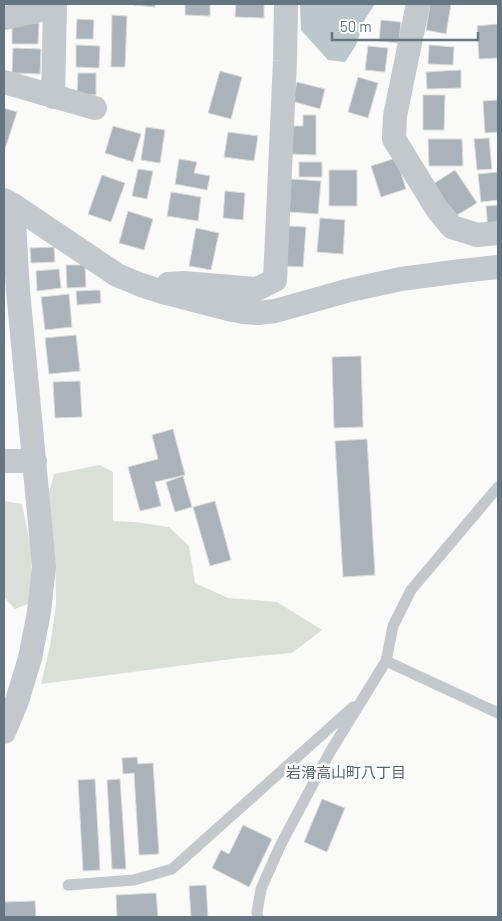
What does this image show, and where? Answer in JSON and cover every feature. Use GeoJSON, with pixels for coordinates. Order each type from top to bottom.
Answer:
{"type":"FeatureCollection","features":[{"type":"Feature","properties":{"kind":"street"},"geometry":{"type":"LineString","coordinates":[[141,285],[184,283],[257,289],[275,280],[286,4]]}},
{"type":"Feature","properties":{"kind":"street"},"geometry":{"type":"LineString","coordinates":[[418,4],[395,116],[394,139],[437,209],[452,227],[478,235],[498,233]]}},
{"type":"Feature","properties":{"kind":"street"},"geometry":{"type":"LineString","coordinates":[[4,18],[55,7],[53,97]]}},
{"type":"Feature","properties":{"kind":"street"},"geometry":{"type":"LineString","coordinates":[[4,82],[95,108]]}},
{"type":"Feature","properties":{"kind":"street"},"geometry":{"type":"LineString","coordinates":[[9,202],[117,275],[166,293],[228,310],[258,313],[275,311],[350,290],[401,280],[498,267]]}},
{"type":"Feature","properties":{"kind":"street"},"geometry":{"type":"LineString","coordinates":[[7,718],[30,658],[39,612],[44,566],[9,202]]}},
{"type":"Feature","properties":{"kind":"street"},"geometry":{"type":"LineString","coordinates":[[4,461],[35,461]]}},
{"type":"Feature","properties":{"kind":"lane"},"geometry":{"type":"LineString","coordinates":[[258,917],[257,912],[261,889],[280,846],[316,776],[361,699],[386,661],[393,626],[411,590],[498,487]]}},
{"type":"Feature","properties":{"kind":"lane"},"geometry":{"type":"LineString","coordinates":[[386,661],[498,713]]}},
{"type":"Feature","properties":{"kind":"lane"},"geometry":{"type":"LineString","coordinates":[[68,885],[134,880],[172,869],[361,699]]}},
{"type":"Feature","properties":{"kind":"shaded area"},"geometry":{"type":"Polygon","coordinates":[[[300,4],[375,4],[365,19],[356,45],[345,62],[328,60],[301,30],[300,4]]]}},
{"type":"Feature","properties":{"kind":"shaded area"},"geometry":{"type":"Polygon","coordinates":[[[100,465],[113,472],[113,521],[169,527],[189,546],[195,583],[228,598],[277,602],[322,630],[292,653],[239,658],[41,684],[50,646],[56,605],[55,553],[47,501],[54,474],[100,465]]]}},
{"type":"Feature","properties":{"kind":"shaded area"},"geometry":{"type":"Polygon","coordinates":[[[4,501],[22,504],[32,553],[30,603],[15,609],[4,597],[4,501]]]}},
{"type":"Feature","properties":{"kind":"building"},"geometry":{"type":"Polygon","coordinates":[[[155,4],[155,7],[134,5],[155,4]]]}},
{"type":"Feature","properties":{"kind":"building"},"geometry":{"type":"Polygon","coordinates":[[[185,4],[210,4],[210,16],[185,15],[185,4]]]}},
{"type":"Feature","properties":{"kind":"building"},"geometry":{"type":"Polygon","coordinates":[[[236,4],[264,4],[264,18],[235,17],[236,4]]]}},
{"type":"Feature","properties":{"kind":"building"},"geometry":{"type":"Polygon","coordinates":[[[430,4],[451,4],[446,34],[426,30],[430,4]]]}},
{"type":"Feature","properties":{"kind":"building"},"geometry":{"type":"Polygon","coordinates":[[[112,15],[127,16],[125,67],[111,67],[112,15]]]}},
{"type":"Feature","properties":{"kind":"building"},"geometry":{"type":"Polygon","coordinates":[[[77,19],[94,20],[93,39],[76,39],[77,19]]]}},
{"type":"Feature","properties":{"kind":"building"},"geometry":{"type":"Polygon","coordinates":[[[381,20],[401,22],[399,43],[379,41],[381,20]]]}},
{"type":"Feature","properties":{"kind":"building"},"geometry":{"type":"Polygon","coordinates":[[[12,22],[39,23],[38,44],[12,44],[12,22]]]}},
{"type":"Feature","properties":{"kind":"building"},"geometry":{"type":"Polygon","coordinates":[[[498,24],[498,58],[479,59],[477,26],[498,24]]]}},
{"type":"Feature","properties":{"kind":"building"},"geometry":{"type":"Polygon","coordinates":[[[76,45],[100,46],[99,68],[76,67],[76,45]]]}},
{"type":"Feature","properties":{"kind":"building"},"geometry":{"type":"Polygon","coordinates":[[[429,45],[454,47],[453,65],[428,64],[429,45]]]}},
{"type":"Feature","properties":{"kind":"building"},"geometry":{"type":"Polygon","coordinates":[[[368,46],[388,48],[385,72],[365,70],[368,46]]]}},
{"type":"Feature","properties":{"kind":"building"},"geometry":{"type":"Polygon","coordinates":[[[13,48],[41,49],[40,74],[12,73],[13,48]]]}},
{"type":"Feature","properties":{"kind":"building"},"geometry":{"type":"Polygon","coordinates":[[[461,70],[461,88],[427,89],[426,72],[461,70]]]}},
{"type":"Feature","properties":{"kind":"building"},"geometry":{"type":"Polygon","coordinates":[[[220,71],[242,77],[231,119],[208,113],[220,71]]]}},
{"type":"Feature","properties":{"kind":"building"},"geometry":{"type":"Polygon","coordinates":[[[78,73],[96,73],[96,95],[77,94],[78,73]]]}},
{"type":"Feature","properties":{"kind":"building"},"geometry":{"type":"Polygon","coordinates":[[[358,77],[378,83],[368,118],[348,112],[358,77]]]}},
{"type":"Feature","properties":{"kind":"building"},"geometry":{"type":"Polygon","coordinates":[[[297,82],[325,89],[320,109],[292,101],[297,82]]]}},
{"type":"Feature","properties":{"kind":"building"},"geometry":{"type":"Polygon","coordinates":[[[423,95],[445,95],[444,130],[423,130],[423,95]]]}},
{"type":"Feature","properties":{"kind":"building"},"geometry":{"type":"Polygon","coordinates":[[[498,100],[498,132],[485,133],[483,101],[498,100]]]}},
{"type":"Feature","properties":{"kind":"building"},"geometry":{"type":"Polygon","coordinates":[[[4,108],[17,112],[4,152],[4,108]]]}},
{"type":"Feature","properties":{"kind":"building"},"geometry":{"type":"Polygon","coordinates":[[[303,115],[316,115],[316,155],[291,154],[291,126],[303,126],[303,115]]]}},
{"type":"Feature","properties":{"kind":"building"},"geometry":{"type":"Polygon","coordinates":[[[113,126],[141,134],[133,162],[105,153],[113,126]]]}},
{"type":"Feature","properties":{"kind":"building"},"geometry":{"type":"Polygon","coordinates":[[[146,127],[165,130],[160,163],[141,160],[146,127]]]}},
{"type":"Feature","properties":{"kind":"building"},"geometry":{"type":"Polygon","coordinates":[[[228,132],[258,136],[254,161],[224,157],[228,132]]]}},
{"type":"Feature","properties":{"kind":"building"},"geometry":{"type":"Polygon","coordinates":[[[489,138],[492,169],[477,170],[474,139],[489,138]]]}},
{"type":"Feature","properties":{"kind":"building"},"geometry":{"type":"Polygon","coordinates":[[[428,139],[462,139],[463,166],[429,166],[428,139]]]}},
{"type":"Feature","properties":{"kind":"building"},"geometry":{"type":"Polygon","coordinates":[[[396,158],[406,189],[381,197],[371,166],[396,158]]]}},
{"type":"Feature","properties":{"kind":"building"},"geometry":{"type":"Polygon","coordinates":[[[179,159],[197,162],[194,173],[210,176],[207,190],[175,184],[179,159]]]}},
{"type":"Feature","properties":{"kind":"building"},"geometry":{"type":"Polygon","coordinates":[[[299,162],[322,162],[322,177],[299,177],[299,162]]]}},
{"type":"Feature","properties":{"kind":"building"},"geometry":{"type":"Polygon","coordinates":[[[138,169],[153,171],[147,199],[132,196],[138,169]]]}},
{"type":"Feature","properties":{"kind":"building"},"geometry":{"type":"Polygon","coordinates":[[[329,170],[357,170],[357,206],[329,206],[329,170]]]}},
{"type":"Feature","properties":{"kind":"building"},"geometry":{"type":"Polygon","coordinates":[[[455,170],[477,203],[454,217],[433,184],[455,170]]]}},
{"type":"Feature","properties":{"kind":"building"},"geometry":{"type":"Polygon","coordinates":[[[498,172],[498,200],[481,202],[478,174],[498,172]]]}},
{"type":"Feature","properties":{"kind":"building"},"geometry":{"type":"Polygon","coordinates":[[[102,175],[125,183],[111,222],[88,214],[102,175]]]}},
{"type":"Feature","properties":{"kind":"building"},"geometry":{"type":"Polygon","coordinates":[[[291,179],[321,181],[318,214],[289,212],[291,179]]]}},
{"type":"Feature","properties":{"kind":"building"},"geometry":{"type":"Polygon","coordinates":[[[225,191],[245,193],[243,220],[223,218],[225,191]]]}},
{"type":"Feature","properties":{"kind":"building"},"geometry":{"type":"Polygon","coordinates":[[[171,192],[201,197],[198,221],[167,216],[171,192]]]}},
{"type":"Feature","properties":{"kind":"building"},"geometry":{"type":"Polygon","coordinates":[[[498,205],[498,229],[488,230],[486,206],[498,205]]]}},
{"type":"Feature","properties":{"kind":"building"},"geometry":{"type":"Polygon","coordinates":[[[128,211],[153,219],[144,250],[119,243],[128,211]]]}},
{"type":"Feature","properties":{"kind":"building"},"geometry":{"type":"Polygon","coordinates":[[[320,218],[345,220],[343,254],[317,252],[320,218]]]}},
{"type":"Feature","properties":{"kind":"building"},"geometry":{"type":"Polygon","coordinates":[[[288,226],[306,227],[303,267],[284,266],[288,226]]]}},
{"type":"Feature","properties":{"kind":"building"},"geometry":{"type":"Polygon","coordinates":[[[196,228],[219,233],[211,270],[189,266],[196,228]]]}},
{"type":"Feature","properties":{"kind":"building"},"geometry":{"type":"Polygon","coordinates":[[[54,247],[55,262],[31,263],[30,248],[54,247]]]}},
{"type":"Feature","properties":{"kind":"building"},"geometry":{"type":"Polygon","coordinates":[[[66,265],[85,265],[86,287],[67,288],[66,265]]]}},
{"type":"Feature","properties":{"kind":"building"},"geometry":{"type":"Polygon","coordinates":[[[59,269],[61,288],[37,291],[36,271],[59,269]]]}},
{"type":"Feature","properties":{"kind":"building"},"geometry":{"type":"Polygon","coordinates":[[[100,290],[101,303],[77,305],[76,291],[100,290]]]}},
{"type":"Feature","properties":{"kind":"building"},"geometry":{"type":"Polygon","coordinates":[[[69,294],[72,327],[45,330],[41,297],[69,294]]]}},
{"type":"Feature","properties":{"kind":"building"},"geometry":{"type":"Polygon","coordinates":[[[76,335],[80,371],[49,374],[45,338],[76,335]]]}},
{"type":"Feature","properties":{"kind":"building"},"geometry":{"type":"Polygon","coordinates":[[[361,356],[363,427],[334,428],[332,357],[361,356]]]}},
{"type":"Feature","properties":{"kind":"building"},"geometry":{"type":"Polygon","coordinates":[[[80,381],[82,417],[55,418],[53,382],[80,381]]]}},
{"type":"Feature","properties":{"kind":"building"},"geometry":{"type":"Polygon","coordinates":[[[173,429],[185,475],[155,482],[161,506],[140,511],[128,467],[158,459],[152,435],[173,429]]]}},
{"type":"Feature","properties":{"kind":"building"},"geometry":{"type":"Polygon","coordinates":[[[367,439],[375,575],[343,577],[335,441],[367,439]]]}},
{"type":"Feature","properties":{"kind":"building"},"geometry":{"type":"Polygon","coordinates":[[[183,476],[192,507],[175,512],[166,482],[183,476]]]}},
{"type":"Feature","properties":{"kind":"building"},"geometry":{"type":"Polygon","coordinates":[[[215,501],[231,560],[210,566],[193,507],[215,501]]]}},
{"type":"Feature","properties":{"kind":"building"},"geometry":{"type":"Polygon","coordinates":[[[137,757],[138,764],[153,763],[159,854],[139,855],[134,773],[123,774],[122,758],[137,757]]]}},
{"type":"Feature","properties":{"kind":"building"},"geometry":{"type":"Polygon","coordinates":[[[95,779],[100,870],[83,871],[78,780],[95,779]]]}},
{"type":"Feature","properties":{"kind":"building"},"geometry":{"type":"Polygon","coordinates":[[[120,779],[126,869],[112,869],[107,780],[120,779]]]}},
{"type":"Feature","properties":{"kind":"building"},"geometry":{"type":"Polygon","coordinates":[[[322,799],[345,808],[327,852],[304,842],[322,799]]]}},
{"type":"Feature","properties":{"kind":"building"},"geometry":{"type":"Polygon","coordinates":[[[243,825],[272,839],[249,887],[212,868],[221,850],[229,854],[243,825]]]}},
{"type":"Feature","properties":{"kind":"building"},"geometry":{"type":"Polygon","coordinates":[[[206,885],[208,917],[191,917],[189,886],[206,885]]]}},
{"type":"Feature","properties":{"kind":"building"},"geometry":{"type":"Polygon","coordinates":[[[156,893],[158,917],[117,917],[116,895],[156,893]]]}},
{"type":"Feature","properties":{"kind":"building"},"geometry":{"type":"Polygon","coordinates":[[[35,901],[36,917],[4,917],[4,902],[35,901]]]}},
{"type":"Feature","properties":{"kind":"district","name":"岩滑高山町八丁目"},"geometry":{"type":"Point","coordinates":[346,772]}}]}
